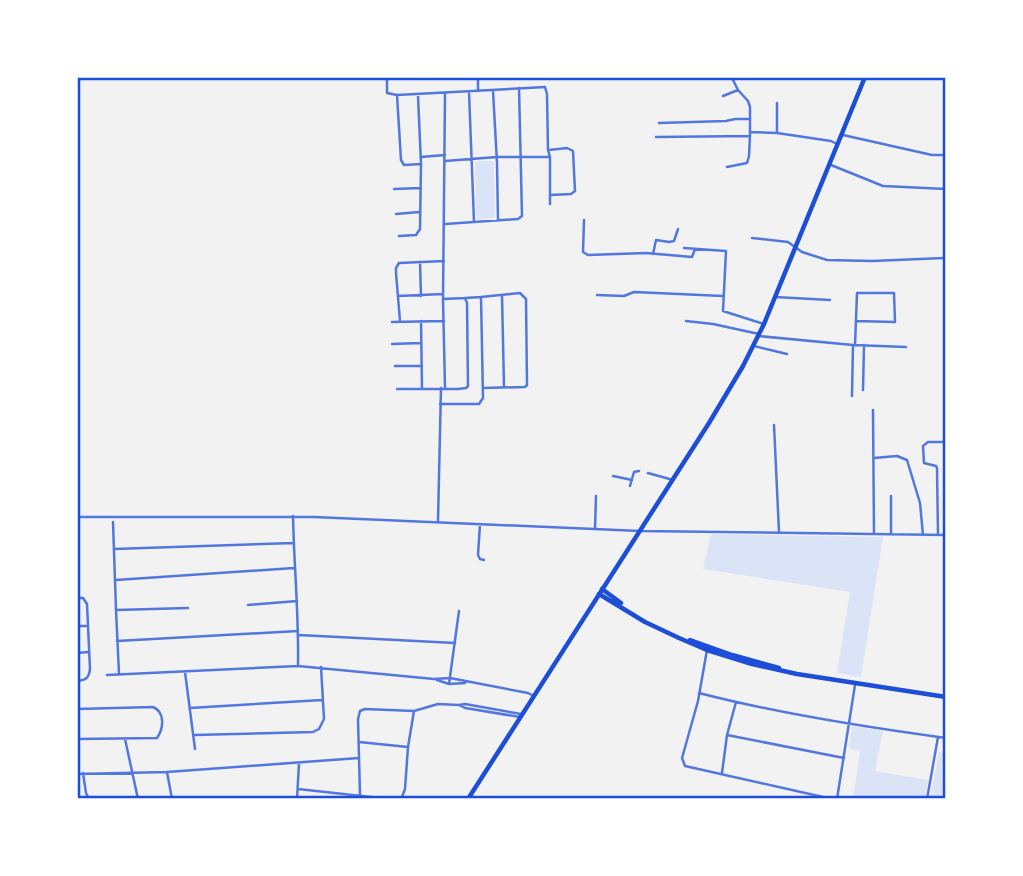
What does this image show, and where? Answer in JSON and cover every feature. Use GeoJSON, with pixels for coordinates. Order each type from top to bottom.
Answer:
{"type":"FeatureCollection","features":[{"type":"Feature","properties":{"kind":"main road"},"geometry":{"type":"LineString","coordinates":[[468,799],[673,480],[754,346],[865,77]]}},
{"type":"Feature","properties":{"kind":"main road"},"geometry":{"type":"LineString","coordinates":[[600,592],[652,625],[707,650],[762,667],[946,697]]}},
{"type":"Feature","properties":{"kind":"main road"},"geometry":{"type":"LineString","coordinates":[[600,592],[646,619],[688,639],[746,659],[814,676]]}},
{"type":"Feature","properties":{"kind":"street"},"geometry":{"type":"LineString","coordinates":[[387,77],[387,93],[397,95],[543,86],[547,89],[550,204]]}},
{"type":"Feature","properties":{"kind":"street"},"geometry":{"type":"LineString","coordinates":[[478,77],[478,91]]}},
{"type":"Feature","properties":{"kind":"street"},"geometry":{"type":"LineString","coordinates":[[726,77],[732,78],[748,102],[750,119],[747,163],[727,167]]}},
{"type":"Feature","properties":{"kind":"street"},"geometry":{"type":"LineString","coordinates":[[444,224],[519,219],[522,216],[519,88]]}},
{"type":"Feature","properties":{"kind":"street"},"geometry":{"type":"LineString","coordinates":[[493,90],[498,220]]}},
{"type":"Feature","properties":{"kind":"street"},"geometry":{"type":"LineString","coordinates":[[723,96],[738,90]]}},
{"type":"Feature","properties":{"kind":"street"},"geometry":{"type":"LineString","coordinates":[[469,92],[474,222]]}},
{"type":"Feature","properties":{"kind":"street"},"geometry":{"type":"LineString","coordinates":[[438,523],[440,404],[443,388],[445,94]]}},
{"type":"Feature","properties":{"kind":"street"},"geometry":{"type":"LineString","coordinates":[[397,95],[401,160],[404,164],[421,164]]}},
{"type":"Feature","properties":{"kind":"street"},"geometry":{"type":"LineString","coordinates":[[399,236],[418,233],[421,156],[418,95]]}},
{"type":"Feature","properties":{"kind":"street"},"geometry":{"type":"LineString","coordinates":[[776,133],[777,103]]}},
{"type":"Feature","properties":{"kind":"street"},"geometry":{"type":"LineString","coordinates":[[659,123],[750,119]]}},
{"type":"Feature","properties":{"kind":"street"},"geometry":{"type":"LineString","coordinates":[[656,138],[776,133],[837,144]]}},
{"type":"Feature","properties":{"kind":"street"},"geometry":{"type":"LineString","coordinates":[[841,135],[932,155],[946,155]]}},
{"type":"Feature","properties":{"kind":"street"},"geometry":{"type":"LineString","coordinates":[[548,150],[567,148],[573,152],[575,191],[571,194],[550,195]]}},
{"type":"Feature","properties":{"kind":"street"},"geometry":{"type":"LineString","coordinates":[[421,156],[445,155]]}},
{"type":"Feature","properties":{"kind":"street"},"geometry":{"type":"LineString","coordinates":[[444,160],[550,157]]}},
{"type":"Feature","properties":{"kind":"street"},"geometry":{"type":"LineString","coordinates":[[829,164],[883,186],[946,189]]}},
{"type":"Feature","properties":{"kind":"street"},"geometry":{"type":"LineString","coordinates":[[394,189],[420,188]]}},
{"type":"Feature","properties":{"kind":"street"},"geometry":{"type":"LineString","coordinates":[[396,214],[419,212]]}},
{"type":"Feature","properties":{"kind":"street"},"geometry":{"type":"LineString","coordinates":[[584,220],[584,253],[692,257],[695,248]]}},
{"type":"Feature","properties":{"kind":"street"},"geometry":{"type":"LineString","coordinates":[[653,254],[656,240],[674,241],[678,229]]}},
{"type":"Feature","properties":{"kind":"street"},"geometry":{"type":"LineString","coordinates":[[752,238],[788,242],[802,252],[827,260],[944,258]]}},
{"type":"Feature","properties":{"kind":"street"},"geometry":{"type":"LineString","coordinates":[[684,248],[726,251],[723,311],[764,324]]}},
{"type":"Feature","properties":{"kind":"street"},"geometry":{"type":"LineString","coordinates":[[400,321],[396,273],[399,263],[443,261]]}},
{"type":"Feature","properties":{"kind":"street"},"geometry":{"type":"LineString","coordinates":[[420,262],[421,296]]}},
{"type":"Feature","properties":{"kind":"street"},"geometry":{"type":"LineString","coordinates":[[597,295],[624,296],[634,292],[723,296]]}},
{"type":"Feature","properties":{"kind":"street"},"geometry":{"type":"LineString","coordinates":[[398,296],[464,298],[520,293],[524,295],[527,385],[483,388]]}},
{"type":"Feature","properties":{"kind":"street"},"geometry":{"type":"LineString","coordinates":[[852,396],[856,293],[894,293],[895,322],[856,321]]}},
{"type":"Feature","properties":{"kind":"street"},"geometry":{"type":"LineString","coordinates":[[502,295],[504,387]]}},
{"type":"Feature","properties":{"kind":"street"},"geometry":{"type":"LineString","coordinates":[[440,404],[480,404],[483,398],[481,297]]}},
{"type":"Feature","properties":{"kind":"street"},"geometry":{"type":"LineString","coordinates":[[775,297],[830,300]]}},
{"type":"Feature","properties":{"kind":"street"},"geometry":{"type":"LineString","coordinates":[[397,389],[468,386],[467,309],[464,298]]}},
{"type":"Feature","properties":{"kind":"street"},"geometry":{"type":"LineString","coordinates":[[421,321],[422,388]]}},
{"type":"Feature","properties":{"kind":"street"},"geometry":{"type":"LineString","coordinates":[[392,322],[444,321]]}},
{"type":"Feature","properties":{"kind":"street"},"geometry":{"type":"LineString","coordinates":[[686,321],[713,324],[759,335],[854,345],[906,347]]}},
{"type":"Feature","properties":{"kind":"street"},"geometry":{"type":"LineString","coordinates":[[392,344],[421,343]]}},
{"type":"Feature","properties":{"kind":"street"},"geometry":{"type":"LineString","coordinates":[[863,345],[863,390]]}},
{"type":"Feature","properties":{"kind":"street"},"geometry":{"type":"LineString","coordinates":[[754,346],[787,354]]}},
{"type":"Feature","properties":{"kind":"street"},"geometry":{"type":"LineString","coordinates":[[396,366],[422,366]]}},
{"type":"Feature","properties":{"kind":"street"},"geometry":{"type":"LineString","coordinates":[[873,410],[874,534]]}},
{"type":"Feature","properties":{"kind":"street"},"geometry":{"type":"LineString","coordinates":[[774,425],[779,532]]}},
{"type":"Feature","properties":{"kind":"street"},"geometry":{"type":"LineString","coordinates":[[938,535],[937,468],[923,463],[923,446],[928,442],[946,442]]}},
{"type":"Feature","properties":{"kind":"street"},"geometry":{"type":"LineString","coordinates":[[874,458],[897,456],[907,460],[920,503],[923,535]]}},
{"type":"Feature","properties":{"kind":"street"},"geometry":{"type":"LineString","coordinates":[[630,486],[634,472],[639,471]]}},
{"type":"Feature","properties":{"kind":"street"},"geometry":{"type":"LineString","coordinates":[[648,473],[673,480]]}},
{"type":"Feature","properties":{"kind":"street"},"geometry":{"type":"LineString","coordinates":[[613,476],[632,480]]}},
{"type":"Feature","properties":{"kind":"street"},"geometry":{"type":"LineString","coordinates":[[595,528],[596,496]]}},
{"type":"Feature","properties":{"kind":"street"},"geometry":{"type":"LineString","coordinates":[[891,496],[891,534]]}},
{"type":"Feature","properties":{"kind":"street"},"geometry":{"type":"LineString","coordinates":[[293,516],[299,666]]}},
{"type":"Feature","properties":{"kind":"street"},"geometry":{"type":"LineString","coordinates":[[77,517],[293,516],[640,531],[946,535]]}},
{"type":"Feature","properties":{"kind":"street"},"geometry":{"type":"LineString","coordinates":[[113,522],[119,674]]}},
{"type":"Feature","properties":{"kind":"street"},"geometry":{"type":"LineString","coordinates":[[480,524],[478,555],[484,561]]}},
{"type":"Feature","properties":{"kind":"street"},"geometry":{"type":"LineString","coordinates":[[114,549],[294,543]]}},
{"type":"Feature","properties":{"kind":"street"},"geometry":{"type":"LineString","coordinates":[[116,580],[294,568]]}},
{"type":"Feature","properties":{"kind":"street"},"geometry":{"type":"LineString","coordinates":[[77,598],[83,598],[87,604],[89,652],[89,676],[77,681]]}},
{"type":"Feature","properties":{"kind":"street"},"geometry":{"type":"LineString","coordinates":[[248,604],[297,601]]}},
{"type":"Feature","properties":{"kind":"street"},"geometry":{"type":"LineString","coordinates":[[116,610],[188,608]]}},
{"type":"Feature","properties":{"kind":"street"},"geometry":{"type":"LineString","coordinates":[[449,684],[459,611]]}},
{"type":"Feature","properties":{"kind":"street"},"geometry":{"type":"LineString","coordinates":[[77,626],[87,626]]}},
{"type":"Feature","properties":{"kind":"street"},"geometry":{"type":"LineString","coordinates":[[117,641],[299,633],[455,643]]}},
{"type":"Feature","properties":{"kind":"street"},"geometry":{"type":"LineString","coordinates":[[707,650],[682,762],[688,767],[835,799],[855,682]]}},
{"type":"Feature","properties":{"kind":"street"},"geometry":{"type":"LineString","coordinates":[[77,653],[89,652]]}},
{"type":"Feature","properties":{"kind":"street"},"geometry":{"type":"LineString","coordinates":[[107,675],[321,667],[434,679],[450,678],[535,696]]}},
{"type":"Feature","properties":{"kind":"street"},"geometry":{"type":"LineString","coordinates":[[194,735],[313,732],[321,726],[324,719],[321,667]]}},
{"type":"Feature","properties":{"kind":"street"},"geometry":{"type":"LineString","coordinates":[[184,671],[195,749]]}},
{"type":"Feature","properties":{"kind":"street"},"geometry":{"type":"LineString","coordinates":[[434,679],[449,684],[468,682]]}},
{"type":"Feature","properties":{"kind":"street"},"geometry":{"type":"LineString","coordinates":[[699,693],[849,723],[946,738]]}},
{"type":"Feature","properties":{"kind":"street"},"geometry":{"type":"LineString","coordinates":[[190,708],[323,700]]}},
{"type":"Feature","properties":{"kind":"street"},"geometry":{"type":"LineString","coordinates":[[722,773],[727,735],[736,702]]}},
{"type":"Feature","properties":{"kind":"street"},"geometry":{"type":"LineString","coordinates":[[360,795],[360,711],[414,711],[438,704],[522,716]]}},
{"type":"Feature","properties":{"kind":"street"},"geometry":{"type":"LineString","coordinates":[[77,709],[145,706],[158,709],[162,727],[157,738],[77,739]]}},
{"type":"Feature","properties":{"kind":"street"},"geometry":{"type":"LineString","coordinates":[[396,799],[402,797],[405,789],[414,711]]}},
{"type":"Feature","properties":{"kind":"street"},"geometry":{"type":"LineString","coordinates":[[727,735],[844,758]]}},
{"type":"Feature","properties":{"kind":"street"},"geometry":{"type":"LineString","coordinates":[[927,799],[938,737]]}},
{"type":"Feature","properties":{"kind":"street"},"geometry":{"type":"LineString","coordinates":[[125,738],[138,799]]}},
{"type":"Feature","properties":{"kind":"street"},"geometry":{"type":"LineString","coordinates":[[359,742],[408,747]]}},
{"type":"Feature","properties":{"kind":"street"},"geometry":{"type":"LineString","coordinates":[[77,774],[166,772],[359,758]]}},
{"type":"Feature","properties":{"kind":"street"},"geometry":{"type":"LineString","coordinates":[[297,799],[299,763]]}},
{"type":"Feature","properties":{"kind":"street"},"geometry":{"type":"LineString","coordinates":[[166,772],[172,799]]}},
{"type":"Feature","properties":{"kind":"street"},"geometry":{"type":"LineString","coordinates":[[83,774],[88,797],[116,799]]}},
{"type":"Feature","properties":{"kind":"street"},"geometry":{"type":"LineString","coordinates":[[298,789],[389,799]]}},
{"type":"Feature","properties":{"kind":"shaded area"},"geometry":{"type":"Polygon","coordinates":[[[477,161],[494,163],[493,218],[478,219],[476,216],[477,161]]]}},
{"type":"Feature","properties":{"kind":"shaded area"},"geometry":{"type":"Polygon","coordinates":[[[711,534],[883,537],[861,677],[837,673],[850,592],[703,569],[711,534]]]}},
{"type":"Feature","properties":{"kind":"shaded area"},"geometry":{"type":"Polygon","coordinates":[[[852,726],[883,731],[875,771],[928,780],[925,799],[853,799],[860,751],[849,746],[852,726]]]}},
{"type":"Feature","properties":{"kind":"shaded area"},"geometry":{"type":"Polygon","coordinates":[[[939,752],[946,753],[946,799],[930,799],[939,752]]]}}]}
